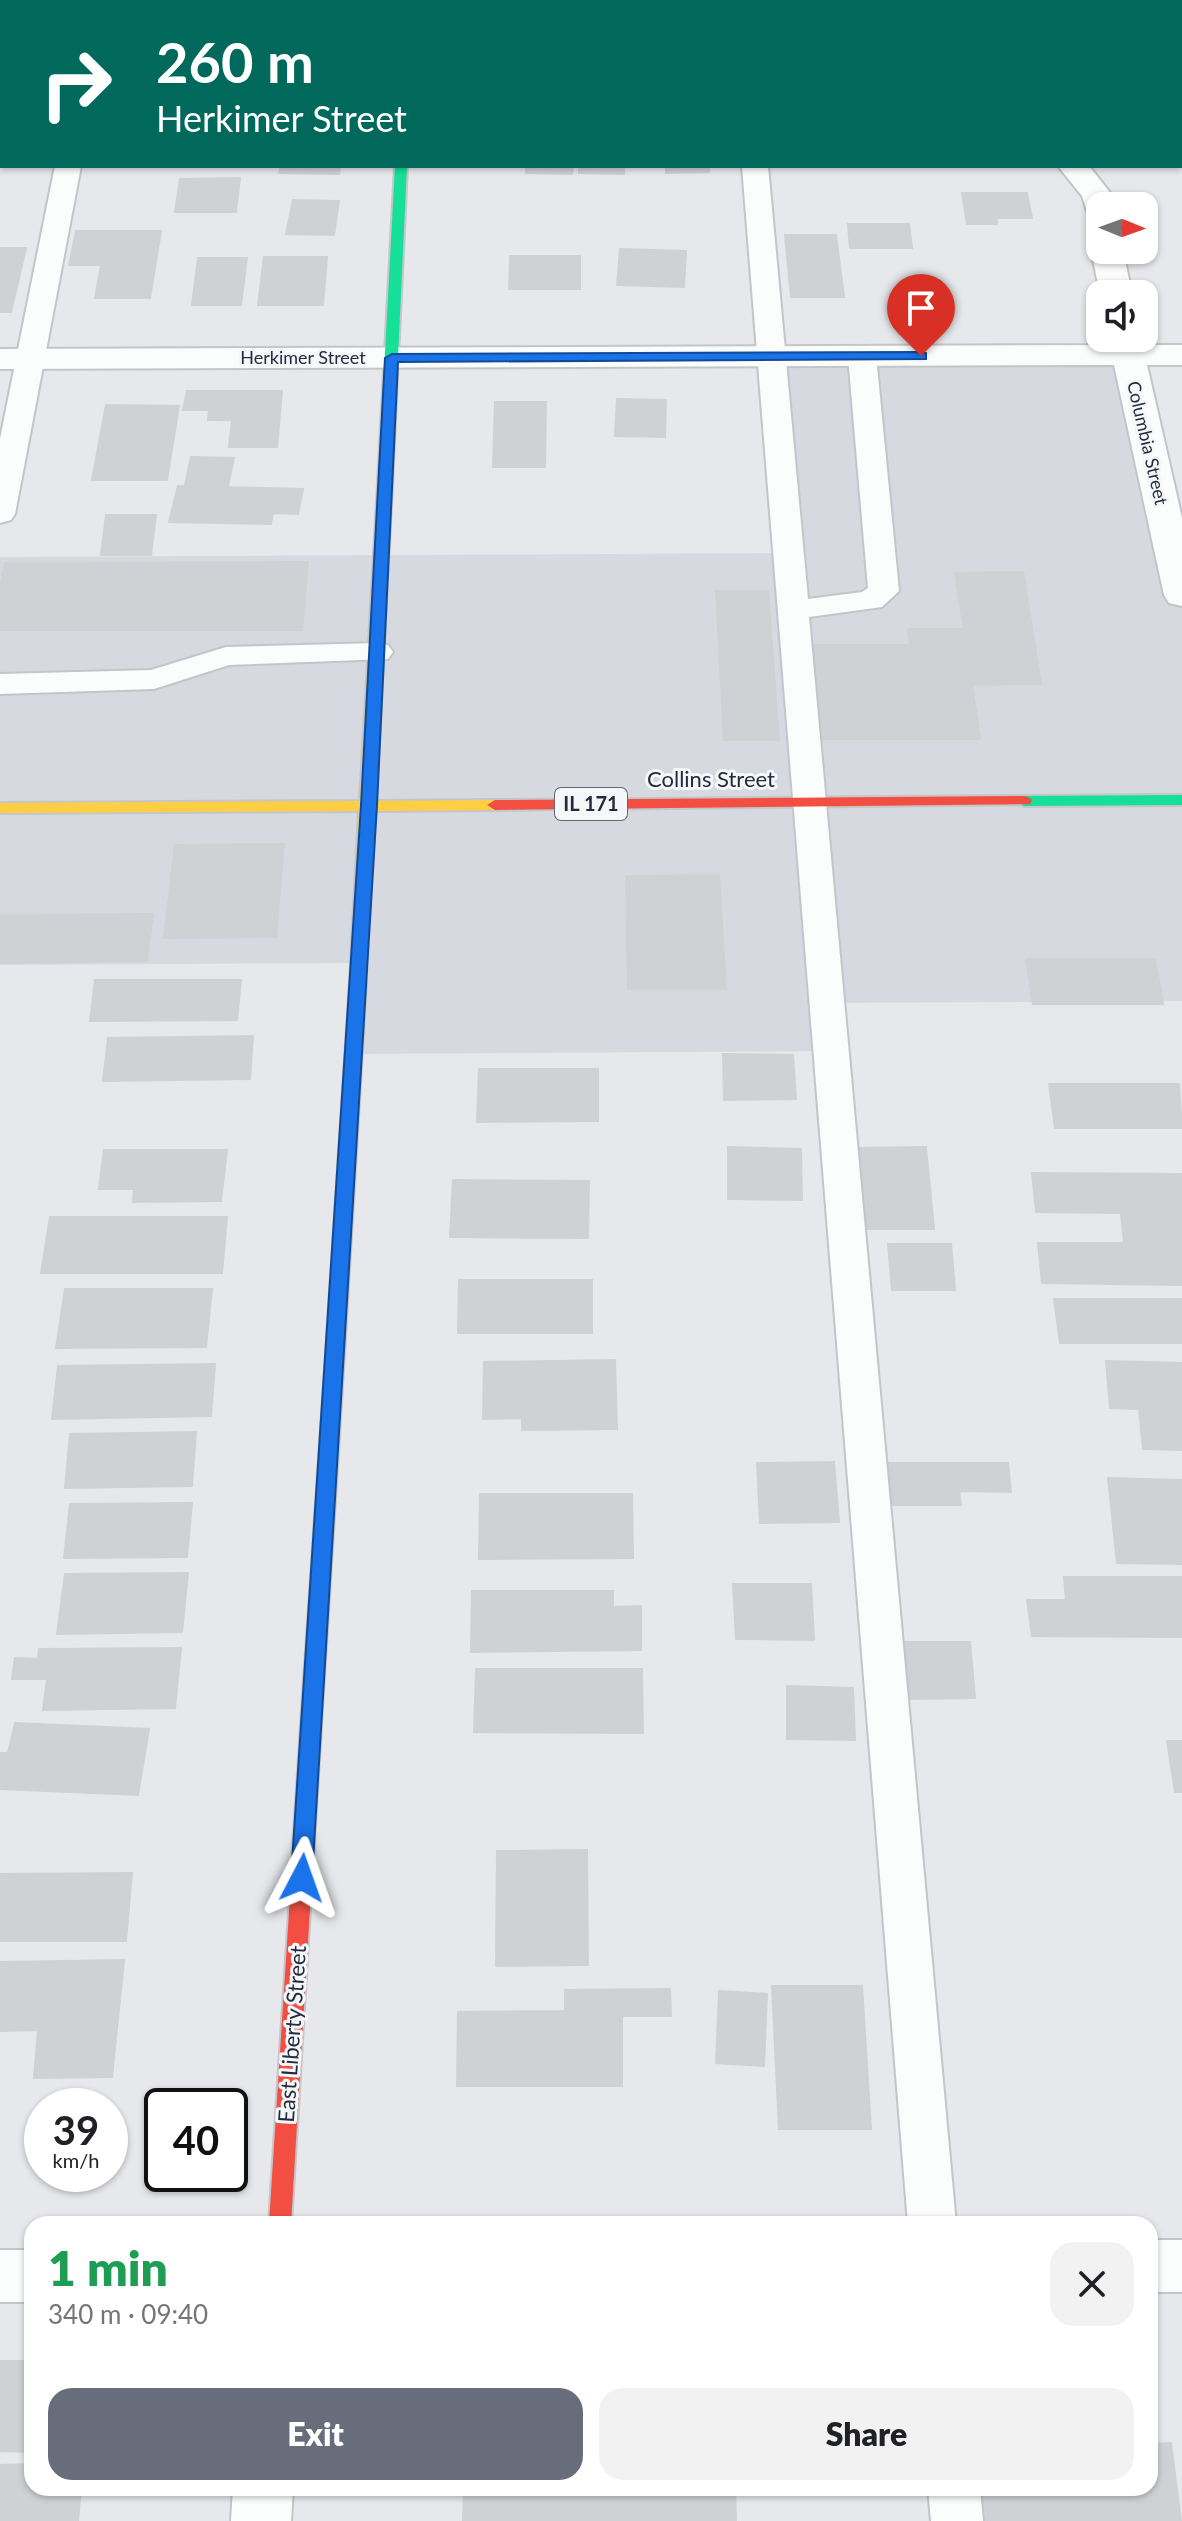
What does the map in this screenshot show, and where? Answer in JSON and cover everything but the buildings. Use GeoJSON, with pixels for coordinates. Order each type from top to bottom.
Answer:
{"type":"FeatureCollection","features":[{"type":"Feature","properties":{"kind":"street","name":"East Liberty Street"},"geometry":{"type":"LineString","coordinates":[[281,2216],[369,805],[401,168]]}},
{"type":"Feature","properties":{"kind":"street"},"geometry":{"type":"LineString","coordinates":[[1074,168],[1091,192]]}},
{"type":"Feature","properties":{"kind":"street","name":"Herkimer Street"},"geometry":{"type":"LineString","coordinates":[[16,359],[773,357],[1086,348]]}},
{"type":"Feature","properties":{"kind":"street","name":"Columbia Street"},"geometry":{"type":"LineString","coordinates":[[1127,352],[1182,595]]}},
{"type":"Feature","properties":{"kind":"street","name":"Herkimer Street"},"geometry":{"type":"LineString","coordinates":[[1158,352],[1182,355]]}},
{"type":"Feature","properties":{"kind":"street","name":"Collins Street"},"geometry":{"type":"LineString","coordinates":[[0,808],[1182,800]]}},
{"type":"Feature","properties":{"kind":"street"},"geometry":{"type":"LineString","coordinates":[[1158,2266],[1182,2266]]}},
{"type":"Feature","properties":{"kind":"street"},"geometry":{"type":"LineString","coordinates":[[0,2276],[24,2276]]}},
{"type":"Feature","properties":{"kind":"street"},"geometry":{"type":"LineString","coordinates":[[261,2521],[263,2496]]}},
{"type":"Feature","properties":{"kind":"lane"},"geometry":{"type":"LineString","coordinates":[[0,514],[16,359],[67,168]]}},
{"type":"Feature","properties":{"kind":"lane"},"geometry":{"type":"LineString","coordinates":[[755,168],[931,2216]]}},
{"type":"Feature","properties":{"kind":"lane"},"geometry":{"type":"LineString","coordinates":[[794,610],[871,600],[884,591],[862,356]]}},
{"type":"Feature","properties":{"kind":"lane"},"geometry":{"type":"LineString","coordinates":[[0,684],[154,679],[226,656],[377,652]]}},
{"type":"Feature","properties":{"kind":"lane"},"geometry":{"type":"LineString","coordinates":[[955,2496],[957,2521]]}},
{"type":"Feature","properties":{"kind":"shaded area"},"geometry":{"type":"Polygon","coordinates":[[[1125,354],[1182,553],[1182,1001],[818,1003],[822,1051],[359,1054],[365,963],[0,965],[0,557],[797,553],[769,356],[1125,354]]]}},
{"type":"Feature","properties":{"kind":"traffic: fast"},"geometry":{"type":"LineString","coordinates":[[385,484],[401,168]]}},
{"type":"Feature","properties":{"kind":"traffic: fast"},"geometry":{"type":"LineString","coordinates":[[1024,801],[1182,800]]}},
{"type":"Feature","properties":{"kind":"traffic: slow"},"geometry":{"type":"LineString","coordinates":[[358,982],[385,484]]}},
{"type":"Feature","properties":{"kind":"traffic: slow"},"geometry":{"type":"LineString","coordinates":[[0,808],[495,805]]}},
{"type":"Feature","properties":{"kind":"traffic: slow"},"geometry":{"type":"LineString","coordinates":[[311,1725],[334,1370]]}},
{"type":"Feature","properties":{"kind":"traffic: jam"},"geometry":{"type":"LineString","coordinates":[[495,805],[1024,801]]}},
{"type":"Feature","properties":{"kind":"traffic: jam"},"geometry":{"type":"LineString","coordinates":[[334,1370],[358,982]]}},
{"type":"Feature","properties":{"kind":"traffic: jam"},"geometry":{"type":"LineString","coordinates":[[280,2216],[311,1725]]}},
{"type":"Feature","properties":{"kind":"route"},"geometry":{"type":"LineString","coordinates":[[302,1878],[369,805],[392,358],[921,356]]}}]}
